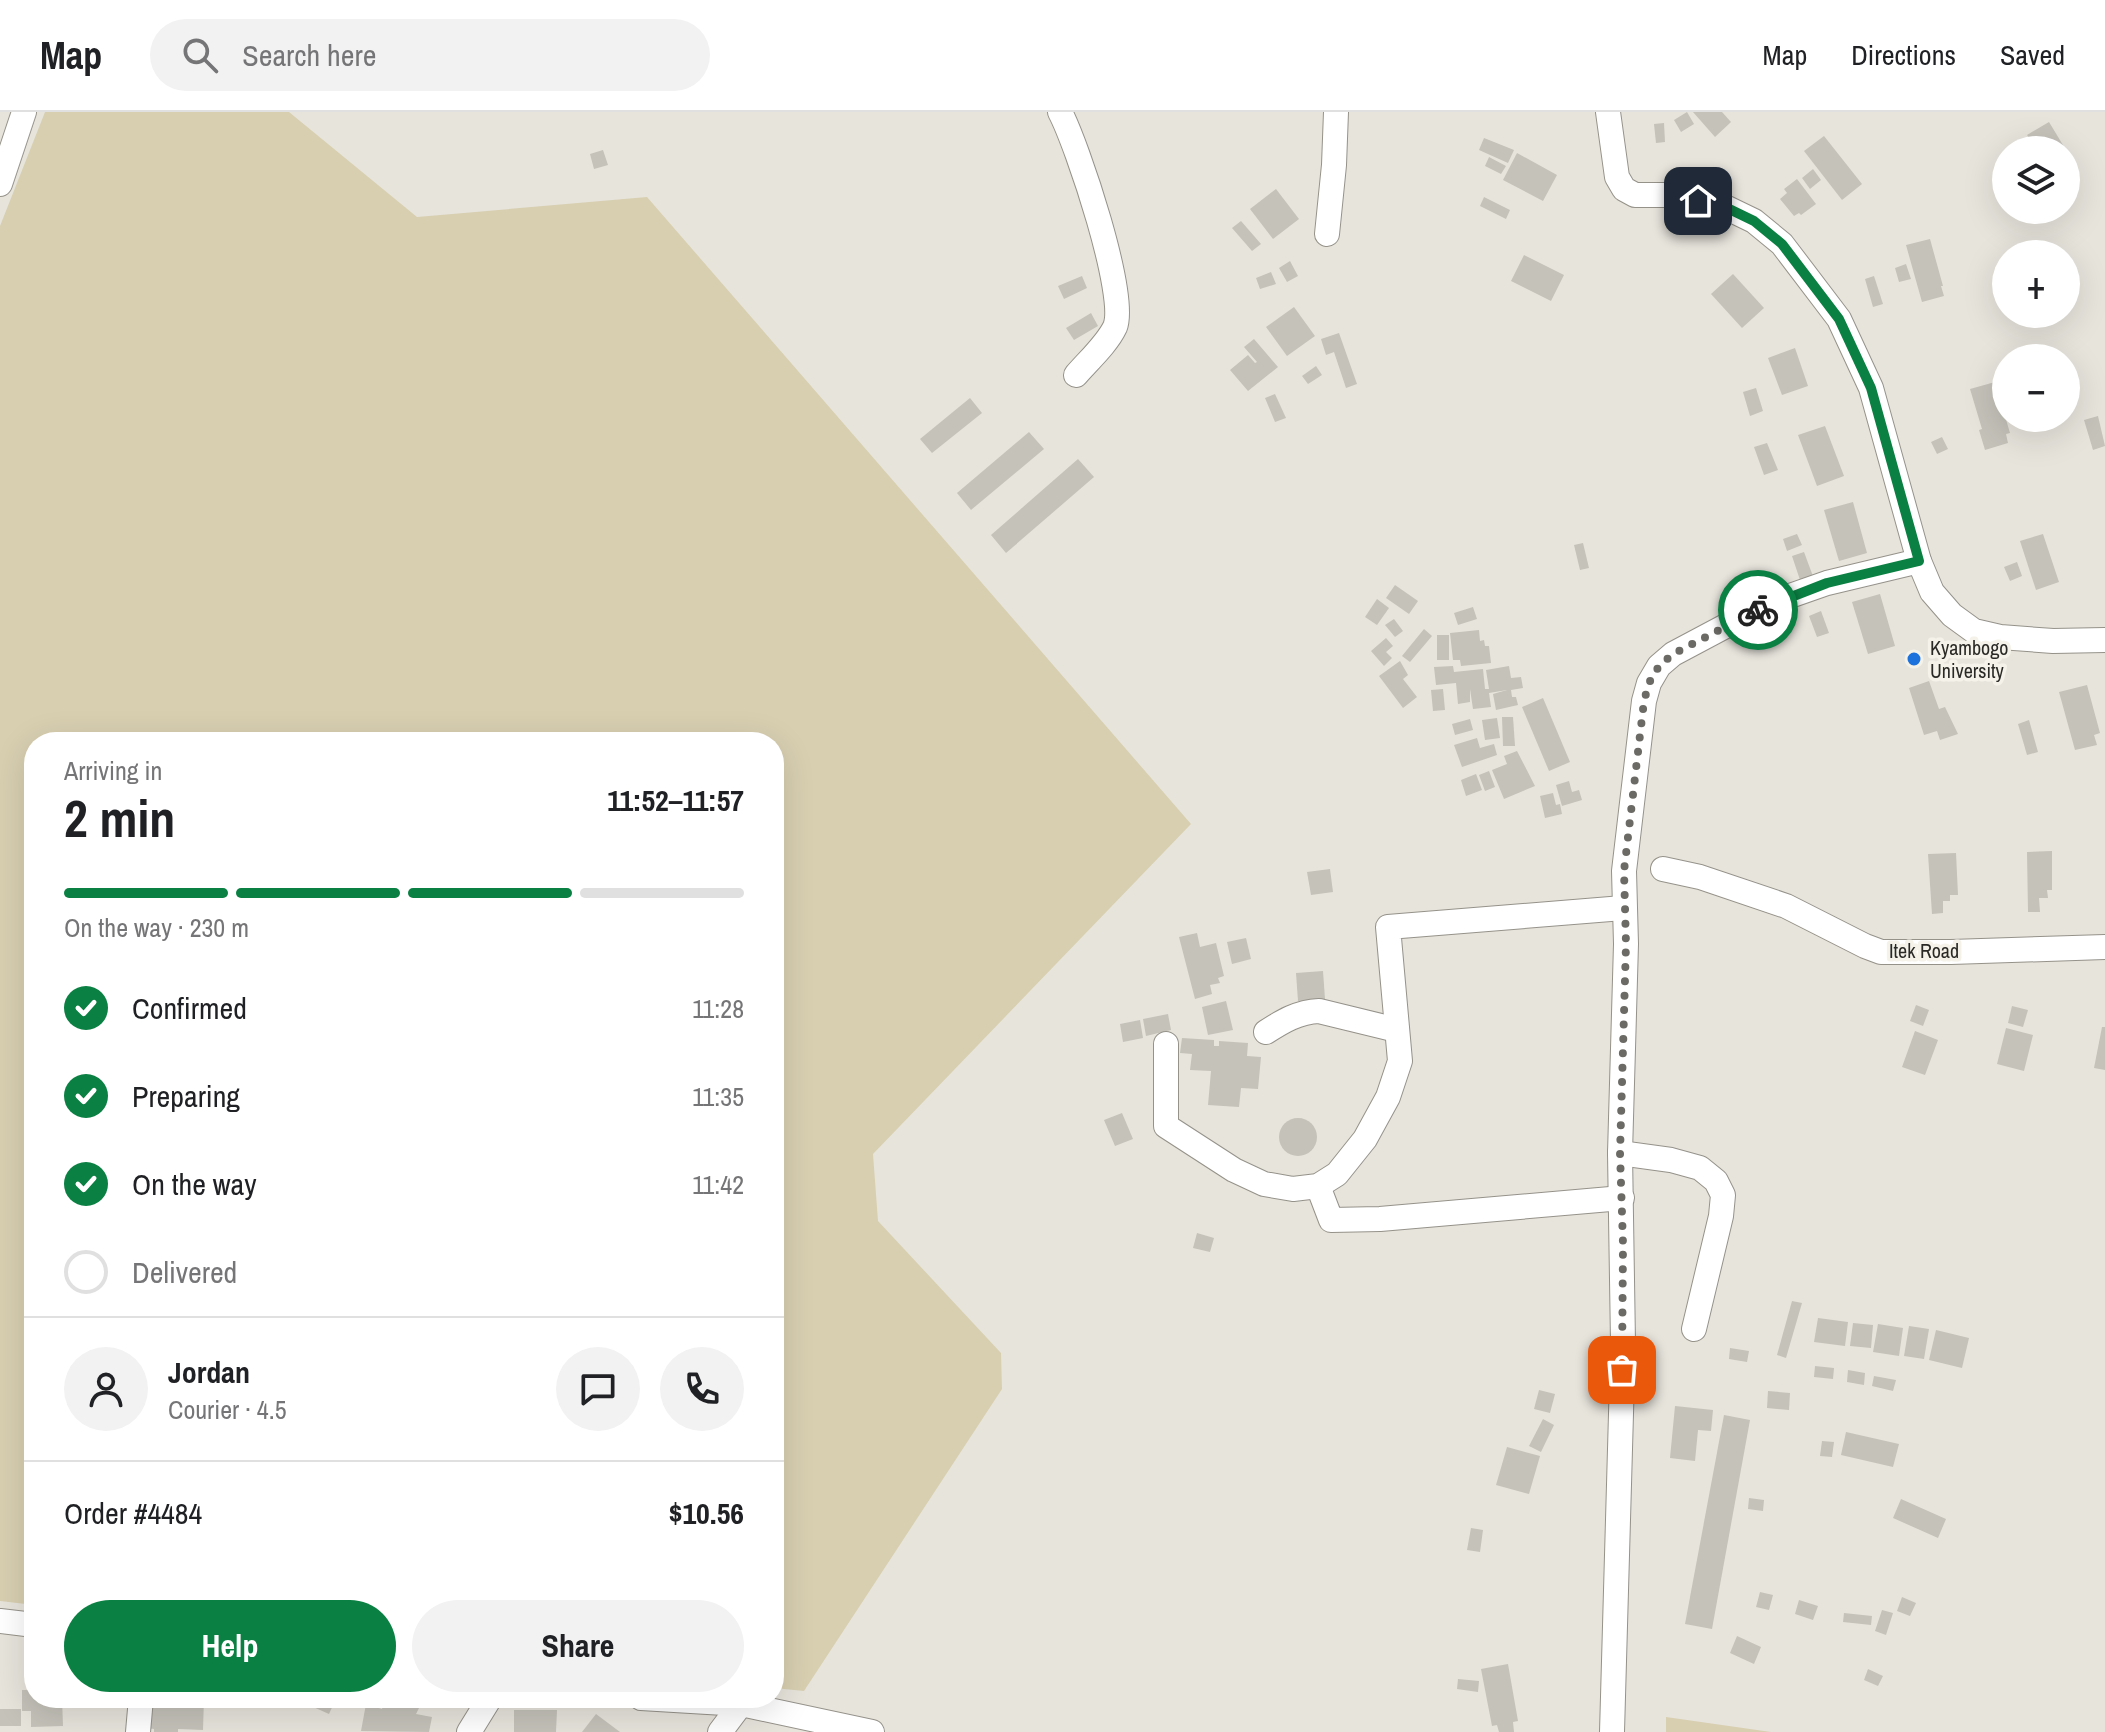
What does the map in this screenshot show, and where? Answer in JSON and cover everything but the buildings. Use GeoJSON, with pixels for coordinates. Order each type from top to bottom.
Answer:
{"type":"FeatureCollection","features":[{"type":"Feature","properties":{"kind":"street"},"geometry":{"type":"LineString","coordinates":[[0,184],[24,112]]}},
{"type":"Feature","properties":{"kind":"street"},"geometry":{"type":"LineString","coordinates":[[1060,112],[1110,259],[1117,313],[1115,326],[1076,375]]}},
{"type":"Feature","properties":{"kind":"street"},"geometry":{"type":"LineString","coordinates":[[1327,234],[1336,112]]}},
{"type":"Feature","properties":{"kind":"street"},"geometry":{"type":"LineString","coordinates":[[1608,112],[1617,177],[1624,189],[1635,195],[1673,195],[1723,206],[1754,221],[1782,244],[1839,319],[1871,388],[1919,561],[1932,592],[1952,615],[1974,631],[2000,637],[2105,640]]}},
{"type":"Feature","properties":{"kind":"street"},"geometry":{"type":"LineString","coordinates":[[1612,1732],[1623,1343],[1620,1153],[1626,944],[1624,871],[1644,701],[1649,683],[1659,666],[1673,654],[1767,604],[1827,583],[1919,561]]}},
{"type":"Feature","properties":{"kind":"street","name":"Itek Road"},"geometry":{"type":"LineString","coordinates":[[1663,869],[1700,877],[1786,906],[1881,952],[2105,947]]}},
{"type":"Feature","properties":{"kind":"street"},"geometry":{"type":"LineString","coordinates":[[1166,1044],[1166,1126],[1180,1138],[1234,1170],[1264,1184],[1293,1189],[1318,1186],[1337,1174],[1365,1139],[1388,1097],[1400,1061],[1388,927],[1623,908]]}},
{"type":"Feature","properties":{"kind":"street"},"geometry":{"type":"LineString","coordinates":[[1266,1032],[1288,1018],[1307,1011],[1319,1011],[1397,1030]]}},
{"type":"Feature","properties":{"kind":"street"},"geometry":{"type":"LineString","coordinates":[[1620,1153],[1671,1160],[1700,1168],[1716,1181],[1723,1195],[1721,1216],[1694,1329]]}},
{"type":"Feature","properties":{"kind":"street"},"geometry":{"type":"LineString","coordinates":[[1318,1186],[1331,1220],[1380,1219],[1622,1198]]}},
{"type":"Feature","properties":{"kind":"street"},"geometry":{"type":"LineString","coordinates":[[0,1621],[24,1624]]}},
{"type":"Feature","properties":{"kind":"street"},"geometry":{"type":"LineString","coordinates":[[138,1732],[140,1708]]}},
{"type":"Feature","properties":{"kind":"street"},"geometry":{"type":"LineString","coordinates":[[469,1732],[484,1708]]}},
{"type":"Feature","properties":{"kind":"street"},"geometry":{"type":"LineString","coordinates":[[720,1732],[738,1708]]}},
{"type":"Feature","properties":{"kind":"street"},"geometry":{"type":"LineString","coordinates":[[760,1708],[872,1732]]}},
{"type":"Feature","properties":{"kind":"shaded area"},"geometry":{"type":"Polygon","coordinates":[[[45,112],[289,112],[417,217],[647,197],[1191,824],[873,1154],[878,1221],[1001,1353],[1002,1389],[804,1691],[784,1689],[784,732],[24,732],[24,1604],[0,1601],[0,226],[45,112]]]}},
{"type":"Feature","properties":{"kind":"shaded area"},"geometry":{"type":"Polygon","coordinates":[[[1666,1717],[1771,1732],[1666,1732],[1666,1717]]]}},
{"type":"Feature","properties":{"kind":"way so far"},"geometry":{"type":"LineString","coordinates":[[1622,1370],[1620,1153],[1626,944],[1624,871],[1644,701],[1649,683],[1659,666],[1673,654],[1758,610]]}},
{"type":"Feature","properties":{"kind":"place","name":"Kyambogo University"},"geometry":{"type":"Point","coordinates":[1914,659]}},
{"type":"Feature","properties":{"kind":"route"},"geometry":{"type":"LineString","coordinates":[[1698,201],[1723,206],[1754,221],[1782,244],[1839,319],[1871,388],[1919,561],[1827,583],[1758,610]]}}]}
